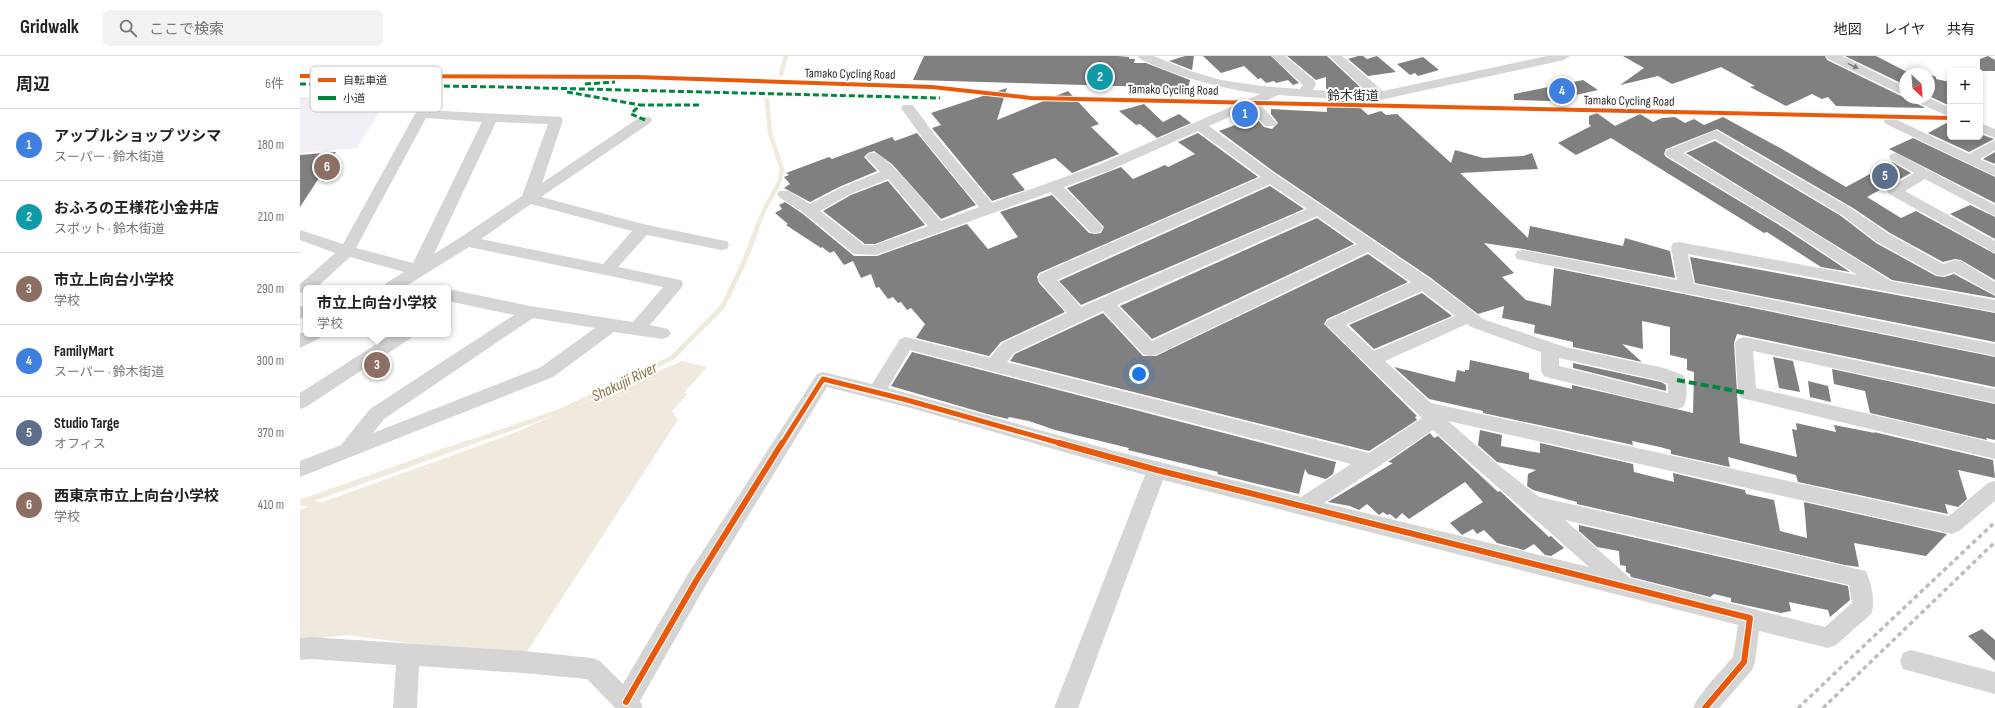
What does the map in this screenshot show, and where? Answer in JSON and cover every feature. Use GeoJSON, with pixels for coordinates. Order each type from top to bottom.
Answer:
{"type":"FeatureCollection","features":[{"type":"Feature","properties":{"kind":"street"},"geometry":{"type":"LineString","coordinates":[[1278,56],[1310,84],[1304,93]]}},
{"type":"Feature","properties":{"kind":"street"},"geometry":{"type":"LineString","coordinates":[[1335,56],[1380,96]]}},
{"type":"Feature","properties":{"kind":"street","name":"鈴木街道"},"geometry":{"type":"LineString","coordinates":[[1152,57],[1205,81],[1275,92],[1346,97],[1380,96],[1564,56]]}},
{"type":"Feature","properties":{"kind":"street"},"geometry":{"type":"LineString","coordinates":[[1832,56],[1899,89]]}},
{"type":"Feature","properties":{"kind":"street"},"geometry":{"type":"LineString","coordinates":[[784,194],[809,210],[860,250],[876,250],[1103,168],[1275,92]]}},
{"type":"Feature","properties":{"kind":"street"},"geometry":{"type":"LineString","coordinates":[[1252,103],[1270,123]]}},
{"type":"Feature","properties":{"kind":"street"},"geometry":{"type":"LineString","coordinates":[[1931,104],[1947,112]]}},
{"type":"Feature","properties":{"kind":"street"},"geometry":{"type":"LineString","coordinates":[[908,108],[929,137],[989,209]]}},
{"type":"Feature","properties":{"kind":"street"},"geometry":{"type":"LineString","coordinates":[[309,285],[348,251],[422,114],[556,120],[529,199]]}},
{"type":"Feature","properties":{"kind":"street"},"geometry":{"type":"LineString","coordinates":[[418,270],[491,118]]}},
{"type":"Feature","properties":{"kind":"street"},"geometry":{"type":"LineString","coordinates":[[396,285],[467,241],[645,120]]}},
{"type":"Feature","properties":{"kind":"street"},"geometry":{"type":"LineString","coordinates":[[1891,121],[1995,172]]}},
{"type":"Feature","properties":{"kind":"street"},"geometry":{"type":"LineString","coordinates":[[1199,125],[1272,178],[1424,283],[1470,316],[1477,323],[1550,349],[1664,375],[1677,380],[1676,402],[1550,371],[1550,349]]}},
{"type":"Feature","properties":{"kind":"street"},"geometry":{"type":"LineString","coordinates":[[1983,128],[1995,134]]}},
{"type":"Feature","properties":{"kind":"street"},"geometry":{"type":"LineString","coordinates":[[1885,285],[1790,224],[1672,153],[1716,134],[1847,212],[1882,238],[1943,271],[1954,265],[1995,289]]}},
{"type":"Feature","properties":{"kind":"street"},"geometry":{"type":"LineString","coordinates":[[1971,159],[1995,144]]}},
{"type":"Feature","properties":{"kind":"street"},"geometry":{"type":"LineString","coordinates":[[873,157],[890,173],[938,227]]}},
{"type":"Feature","properties":{"kind":"street"},"geometry":{"type":"LineString","coordinates":[[1896,157],[1995,211]]}},
{"type":"Feature","properties":{"kind":"street"},"geometry":{"type":"LineString","coordinates":[[809,210],[846,191],[890,173]]}},
{"type":"Feature","properties":{"kind":"street"},"geometry":{"type":"LineString","coordinates":[[1924,173],[1894,191],[1995,248]]}},
{"type":"Feature","properties":{"kind":"street"},"geometry":{"type":"LineString","coordinates":[[1078,315],[1046,278],[1272,178]]}},
{"type":"Feature","properties":{"kind":"street"},"geometry":{"type":"LineString","coordinates":[[1053,185],[1096,228]]}},
{"type":"Feature","properties":{"kind":"street"},"geometry":{"type":"LineString","coordinates":[[529,199],[643,229],[721,245]]}},
{"type":"Feature","properties":{"kind":"street"},"geometry":{"type":"LineString","coordinates":[[994,366],[1008,348],[1078,315],[1318,210]]}},
{"type":"Feature","properties":{"kind":"street"},"geometry":{"type":"LineString","coordinates":[[607,269],[643,229]]}},
{"type":"Feature","properties":{"kind":"street"},"geometry":{"type":"LineString","coordinates":[[300,236],[418,270]]}},
{"type":"Feature","properties":{"kind":"street"},"geometry":{"type":"LineString","coordinates":[[467,241],[675,284],[638,329]]}},
{"type":"Feature","properties":{"kind":"street"},"geometry":{"type":"LineString","coordinates":[[1106,304],[1150,350],[1368,245]]}},
{"type":"Feature","properties":{"kind":"street"},"geometry":{"type":"LineString","coordinates":[[1686,287],[1679,247],[1995,306]]}},
{"type":"Feature","properties":{"kind":"street"},"geometry":{"type":"LineString","coordinates":[[1523,255],[1995,350]]}},
{"type":"Feature","properties":{"kind":"street"},"geometry":{"type":"LineString","coordinates":[[1424,283],[1334,324],[1495,474],[1534,505],[1624,585]]}},
{"type":"Feature","properties":{"kind":"street"},"geometry":{"type":"LineString","coordinates":[[452,300],[610,326],[662,332]]}},
{"type":"Feature","properties":{"kind":"street"},"geometry":{"type":"LineString","coordinates":[[347,450],[377,414],[530,312]]}},
{"type":"Feature","properties":{"kind":"street"},"geometry":{"type":"LineString","coordinates":[[1373,359],[1470,316]]}},
{"type":"Feature","properties":{"kind":"street"},"geometry":{"type":"LineString","coordinates":[[300,469],[547,372],[610,326]]}},
{"type":"Feature","properties":{"kind":"street"},"geometry":{"type":"LineString","coordinates":[[300,342],[309,337]]}},
{"type":"Feature","properties":{"kind":"street"},"geometry":{"type":"LineString","coordinates":[[300,402],[400,337]]}},
{"type":"Feature","properties":{"kind":"street"},"geometry":{"type":"LineString","coordinates":[[876,391],[906,343],[1369,461]]}},
{"type":"Feature","properties":{"kind":"street"},"geometry":{"type":"LineString","coordinates":[[1995,396],[1744,343],[1747,393],[1995,451]]}},
{"type":"Feature","properties":{"kind":"street"},"geometry":{"type":"LineString","coordinates":[[300,649],[311,648],[523,662],[592,669],[629,705],[696,581],[823,379],[876,391],[992,425],[1157,470],[1305,505],[1828,638],[1863,607],[1858,578],[1534,505]]}},
{"type":"Feature","properties":{"kind":"street"},"geometry":{"type":"LineString","coordinates":[[1305,505],[1369,461],[1430,414],[1952,525],[1995,489]]}},
{"type":"Feature","properties":{"kind":"street"},"geometry":{"type":"LineString","coordinates":[[1066,708],[1157,470]]}},
{"type":"Feature","properties":{"kind":"street"},"geometry":{"type":"LineString","coordinates":[[1705,708],[1744,662],[1750,618]]}},
{"type":"Feature","properties":{"kind":"street"},"geometry":{"type":"LineString","coordinates":[[405,708],[408,655]]}},
{"type":"Feature","properties":{"kind":"street"},"geometry":{"type":"LineString","coordinates":[[1911,661],[1995,684]]}},
{"type":"Feature","properties":{"kind":"shaded area"},"geometry":{"type":"Polygon","coordinates":[[[300,97],[310,97],[310,112],[380,112],[357,148],[300,153],[300,97]]]}},
{"type":"Feature","properties":{"kind":"shaded area"},"geometry":{"type":"Polygon","coordinates":[[[682,361],[707,367],[684,393],[688,394],[672,411],[678,420],[523,658],[347,635],[300,640],[300,510],[509,435],[682,361]]]}},
{"type":"Feature","properties":{"kind":"building"},"geometry":{"type":"Polygon","coordinates":[[[924,56],[1118,56],[1135,59],[1134,63],[1146,63],[1190,80],[1188,88],[913,80],[924,56]]]}},
{"type":"Feature","properties":{"kind":"building"},"geometry":{"type":"Polygon","coordinates":[[[1185,56],[1194,56],[1192,70],[1169,61],[1185,56]]]}},
{"type":"Feature","properties":{"kind":"building"},"geometry":{"type":"Polygon","coordinates":[[[1203,56],[1271,56],[1299,83],[1293,85],[1288,80],[1276,83],[1274,81],[1266,83],[1261,78],[1258,79],[1244,66],[1221,73],[1203,56]]]}},
{"type":"Feature","properties":{"kind":"building"},"geometry":{"type":"Polygon","coordinates":[[[1287,56],[1327,56],[1360,87],[1350,91],[1326,89],[1326,77],[1316,80],[1287,56]]]}},
{"type":"Feature","properties":{"kind":"building"},"geometry":{"type":"Polygon","coordinates":[[[1363,56],[1367,59],[1377,56],[1396,72],[1368,76],[1348,59],[1363,56]]]}},
{"type":"Feature","properties":{"kind":"building"},"geometry":{"type":"Polygon","coordinates":[[[1623,56],[1825,56],[1827,60],[1899,95],[1899,104],[1917,104],[1926,108],[1836,106],[1828,97],[1822,99],[1812,94],[1786,106],[1750,87],[1755,86],[1721,67],[1672,84],[1658,76],[1620,85],[1644,68],[1623,56]]]}},
{"type":"Feature","properties":{"kind":"building"},"geometry":{"type":"Polygon","coordinates":[[[1845,56],[1876,56],[1899,68],[1899,82],[1845,56]]]}},
{"type":"Feature","properties":{"kind":"building"},"geometry":{"type":"Polygon","coordinates":[[[1988,56],[1995,60],[1995,71],[1983,71],[1983,68],[1980,68],[1980,59],[1988,56]]]}},
{"type":"Feature","properties":{"kind":"building"},"geometry":{"type":"Polygon","coordinates":[[[1423,57],[1439,70],[1418,76],[1415,73],[1410,75],[1397,64],[1423,57]]]}},
{"type":"Feature","properties":{"kind":"building"},"geometry":{"type":"Polygon","coordinates":[[[1935,77],[1936,79],[1947,81],[1947,105],[1935,99],[1935,77]]]}},
{"type":"Feature","properties":{"kind":"building"},"geometry":{"type":"Polygon","coordinates":[[[1583,80],[1598,90],[1550,101],[1514,100],[1514,94],[1583,80]]]}},
{"type":"Feature","properties":{"kind":"building"},"geometry":{"type":"Polygon","coordinates":[[[1007,88],[997,120],[1068,91],[1099,124],[1091,127],[1119,154],[1072,173],[1055,158],[1012,174],[1025,190],[992,201],[932,128],[941,125],[931,113],[1007,88]]]}},
{"type":"Feature","properties":{"kind":"building"},"geometry":{"type":"Polygon","coordinates":[[[1326,100],[1354,102],[1368,115],[1381,111],[1386,115],[1397,114],[1451,163],[1455,150],[1483,158],[1523,156],[1532,153],[1538,169],[1460,173],[1528,238],[1530,226],[1623,246],[1625,238],[1670,251],[1675,278],[1484,243],[1514,273],[1502,277],[1526,300],[1551,306],[1554,268],[1995,357],[1995,387],[1737,334],[1734,343],[1740,443],[1797,457],[1792,429],[1797,430],[1796,423],[1836,432],[1834,425],[1875,433],[1874,432],[1993,460],[1995,478],[1958,470],[1967,499],[1958,507],[1945,504],[1948,514],[1798,482],[1796,475],[1728,457],[1730,467],[1671,454],[1671,450],[1660,447],[1632,441],[1633,445],[1483,413],[1483,411],[1429,399],[1394,367],[1455,382],[1457,370],[1465,372],[1465,370],[1469,370],[1470,360],[1529,373],[1529,379],[1572,389],[1572,385],[1693,413],[1694,372],[1687,370],[1687,359],[1670,355],[1670,327],[1642,321],[1643,349],[1622,344],[1642,362],[1573,347],[1573,342],[1534,333],[1535,325],[1502,318],[1504,306],[1478,314],[1431,278],[1273,171],[1219,131],[1238,124],[1230,118],[1249,110],[1264,127],[1272,129],[1278,123],[1271,114],[1271,109],[1327,112],[1326,100]]]}},
{"type":"Feature","properties":{"kind":"building"},"geometry":{"type":"Polygon","coordinates":[[[1144,104],[1163,122],[1179,114],[1191,123],[1157,138],[1140,124],[1136,125],[1119,111],[1144,104]]]}},
{"type":"Feature","properties":{"kind":"building"},"geometry":{"type":"Polygon","coordinates":[[[1597,113],[1615,126],[1640,114],[1653,122],[1662,118],[1675,117],[1685,123],[1694,119],[1704,125],[1723,117],[1782,149],[1846,187],[1892,162],[1911,173],[1867,197],[1901,218],[1916,211],[1995,254],[1995,280],[1961,260],[1955,259],[1943,262],[1890,233],[1853,208],[1717,129],[1666,149],[1664,154],[1666,157],[1784,228],[1850,272],[1821,267],[1767,232],[1764,233],[1611,138],[1576,155],[1558,143],[1591,126],[1589,124],[1589,116],[1597,113]]]}},
{"type":"Feature","properties":{"kind":"building"},"geometry":{"type":"Polygon","coordinates":[[[1947,123],[1947,140],[1983,140],[1983,135],[1994,139],[1969,152],[1928,133],[1947,123]]]}},
{"type":"Feature","properties":{"kind":"building"},"geometry":{"type":"Polygon","coordinates":[[[917,133],[976,205],[941,219],[892,164],[874,151],[868,153],[864,157],[877,171],[839,187],[810,202],[784,188],[790,184],[784,177],[789,175],[786,173],[829,157],[832,159],[892,137],[895,141],[917,133]]]}},
{"type":"Feature","properties":{"kind":"building"},"geometry":{"type":"Polygon","coordinates":[[[1198,133],[1258,177],[1039,273],[1037,277],[1039,283],[1065,312],[1001,342],[989,356],[916,338],[925,324],[911,308],[907,310],[901,302],[898,303],[893,297],[888,299],[879,287],[876,288],[871,274],[861,278],[853,261],[844,265],[834,251],[830,253],[822,247],[821,248],[786,225],[788,224],[775,213],[782,209],[779,205],[785,202],[803,214],[854,256],[877,256],[967,224],[988,249],[1018,237],[1000,212],[1052,195],[1089,233],[1101,233],[1104,227],[1067,188],[1121,167],[1133,179],[1165,165],[1168,167],[1195,154],[1178,142],[1198,133]]]}},
{"type":"Feature","properties":{"kind":"building"},"geometry":{"type":"Polygon","coordinates":[[[1913,138],[1995,177],[1995,203],[1889,149],[1913,138]]]}},
{"type":"Feature","properties":{"kind":"building"},"geometry":{"type":"Polygon","coordinates":[[[1715,141],[1841,216],[1876,243],[1936,276],[1944,277],[1954,274],[1995,296],[1995,298],[1892,280],[1686,153],[1715,141]]]}},
{"type":"Feature","properties":{"kind":"building"},"geometry":{"type":"Polygon","coordinates":[[[336,152],[300,207],[300,155],[336,152]]]}},
{"type":"Feature","properties":{"kind":"building"},"geometry":{"type":"Polygon","coordinates":[[[1995,152],[1995,164],[1983,159],[1995,152]]]}},
{"type":"Feature","properties":{"kind":"building"},"geometry":{"type":"Polygon","coordinates":[[[888,181],[925,225],[875,244],[865,244],[823,211],[851,195],[888,181]]]}},
{"type":"Feature","properties":{"kind":"building"},"geometry":{"type":"Polygon","coordinates":[[[1270,186],[1304,209],[1081,305],[1059,281],[1270,186]]]}},
{"type":"Feature","properties":{"kind":"building"},"geometry":{"type":"Polygon","coordinates":[[[1970,205],[1995,217],[1995,239],[1950,214],[1970,205]]]}},
{"type":"Feature","properties":{"kind":"building"},"geometry":{"type":"Polygon","coordinates":[[[1317,218],[1354,244],[1152,339],[1120,306],[1317,218]]]}},
{"type":"Feature","properties":{"kind":"building"},"geometry":{"type":"Polygon","coordinates":[[[1368,254],[1408,282],[1327,319],[1324,324],[1417,416],[1415,417],[1417,420],[1369,451],[1010,361],[1015,354],[1103,313],[1143,356],[1156,356],[1368,254]]]}},
{"type":"Feature","properties":{"kind":"building"},"geometry":{"type":"Polygon","coordinates":[[[1690,257],[1995,313],[1995,342],[1695,283],[1690,257]]]}},
{"type":"Feature","properties":{"kind":"building"},"geometry":{"type":"Polygon","coordinates":[[[1422,293],[1452,316],[1374,349],[1349,325],[1422,293]]]}},
{"type":"Feature","properties":{"kind":"building"},"geometry":{"type":"Polygon","coordinates":[[[912,352],[1336,462],[1333,474],[1326,479],[1308,474],[1305,469],[1299,494],[1128,450],[1129,448],[1055,430],[1029,421],[1009,417],[1008,419],[987,414],[891,386],[912,352]]]}},
{"type":"Feature","properties":{"kind":"building"},"geometry":{"type":"Polygon","coordinates":[[[1773,357],[1793,361],[1800,392],[1779,388],[1773,357]]]}},
{"type":"Feature","properties":{"kind":"building"},"geometry":{"type":"Polygon","coordinates":[[[1573,363],[1661,382],[1666,385],[1666,391],[1573,368],[1573,363]]]}},
{"type":"Feature","properties":{"kind":"building"},"geometry":{"type":"Polygon","coordinates":[[[1832,369],[1995,404],[1995,440],[1986,438],[1987,440],[1870,413],[1865,391],[1834,384],[1832,369]]]}},
{"type":"Feature","properties":{"kind":"building"},"geometry":{"type":"Polygon","coordinates":[[[1808,381],[1828,386],[1831,402],[1810,397],[1808,381]]]}},
{"type":"Feature","properties":{"kind":"building"},"geometry":{"type":"Polygon","coordinates":[[[1480,430],[1502,435],[1501,446],[1540,453],[1540,443],[1633,464],[1634,472],[1674,482],[1673,473],[1745,490],[1746,494],[1774,500],[1780,531],[1807,538],[1804,502],[1947,534],[1926,556],[1854,543],[1859,567],[1845,565],[1577,504],[1577,502],[1533,490],[1527,486],[1528,474],[1536,470],[1497,462],[1478,445],[1480,430]]]}},
{"type":"Feature","properties":{"kind":"building"},"geometry":{"type":"Polygon","coordinates":[[[1430,433],[1434,438],[1438,436],[1498,492],[1500,491],[1549,537],[1551,536],[1564,548],[1551,556],[1545,555],[1534,544],[1524,550],[1497,543],[1484,530],[1477,534],[1473,529],[1462,535],[1450,523],[1483,502],[1465,482],[1409,519],[1402,513],[1396,519],[1390,514],[1387,515],[1383,512],[1379,515],[1367,504],[1359,510],[1350,506],[1328,502],[1393,463],[1388,462],[1430,433]]]}},
{"type":"Feature","properties":{"kind":"building"},"geometry":{"type":"Polygon","coordinates":[[[1579,525],[1848,586],[1850,600],[1830,617],[1828,610],[1789,602],[1791,611],[1781,613],[1731,602],[1731,598],[1714,594],[1710,597],[1631,577],[1630,574],[1626,572],[1626,566],[1620,565],[1619,551],[1597,547],[1579,531],[1579,525]]]}},
{"type":"Feature","properties":{"kind":"building"},"geometry":{"type":"Polygon","coordinates":[[[1982,629],[1995,640],[1995,661],[1968,636],[1982,629]]]}},
{"type":"Feature","properties":{"kind":"waterway","name":"Shakujii River"},"geometry":{"type":"LineString","coordinates":[[781,74],[786,56]]}},
{"type":"Feature","properties":{"kind":"waterway","name":"Shakujii River"},"geometry":{"type":"LineString","coordinates":[[756,230],[764,210],[780,181],[782,169],[770,133],[767,100]]}},
{"type":"Feature","properties":{"kind":"waterway","name":"Shakujii River"},"geometry":{"type":"LineString","coordinates":[[466,444],[563,410],[672,358],[723,306],[744,262],[757,229]]}},
{"type":"Feature","properties":{"kind":"waterway","name":"Shakujii River"},"geometry":{"type":"LineString","coordinates":[[300,503],[468,443]]}},
{"type":"Feature","properties":{"kind":"waterway"},"geometry":{"type":"LineString","coordinates":[[301,503],[323,505]]}},
{"type":"Feature","properties":{"kind":"railway"},"geometry":{"type":"LineString","coordinates":[[1798,708],[1995,522]]}},
{"type":"Feature","properties":{"kind":"railway"},"geometry":{"type":"LineString","coordinates":[[1823,708],[1995,542]]}},
{"type":"Feature","properties":{"kind":"marked path"},"geometry":{"type":"LineString","coordinates":[[585,84],[615,82]]}},
{"type":"Feature","properties":{"kind":"marked path"},"geometry":{"type":"LineString","coordinates":[[300,84],[310,84]]}},
{"type":"Feature","properties":{"kind":"marked path"},"geometry":{"type":"LineString","coordinates":[[442,86],[940,98]]}},
{"type":"Feature","properties":{"kind":"marked path"},"geometry":{"type":"LineString","coordinates":[[567,92],[640,105]]}},
{"type":"Feature","properties":{"kind":"marked path"},"geometry":{"type":"LineString","coordinates":[[645,120],[631,114],[640,105],[701,105]]}},
{"type":"Feature","properties":{"kind":"marked path"},"geometry":{"type":"LineString","coordinates":[[1677,380],[1747,393]]}},
{"type":"Feature","properties":{"kind":"cycle path","name":"Tamako Cycling Road"},"geometry":{"type":"LineString","coordinates":[[300,76],[310,76]]}},
{"type":"Feature","properties":{"kind":"cycle path","name":"Tamako Cycling Road"},"geometry":{"type":"LineString","coordinates":[[442,76],[637,77],[932,87],[1031,98],[1947,118]]}},
{"type":"Feature","properties":{"kind":"cycle path"},"geometry":{"type":"LineString","coordinates":[[626,702],[696,581],[823,379],[907,400],[1157,470],[1750,618],[1744,662],[1705,708]]}},
{"type":"Feature","properties":{"kind":"place","name":"おふろの王様花小金井店"},"geometry":{"type":"Point","coordinates":[1100,77]}},
{"type":"Feature","properties":{"kind":"place","name":"FamilyMart"},"geometry":{"type":"Point","coordinates":[1562,91]}},
{"type":"Feature","properties":{"kind":"place","name":"アップルショップ ツシマ"},"geometry":{"type":"Point","coordinates":[1245,114]}},
{"type":"Feature","properties":{"kind":"place","name":"西東京市立上向台小学校"},"geometry":{"type":"Point","coordinates":[327,167]}},
{"type":"Feature","properties":{"kind":"place","name":"Studio Targe"},"geometry":{"type":"Point","coordinates":[1885,176]}},
{"type":"Feature","properties":{"kind":"place","name":"市立上向台小学校"},"geometry":{"type":"Point","coordinates":[377,365]}}]}
